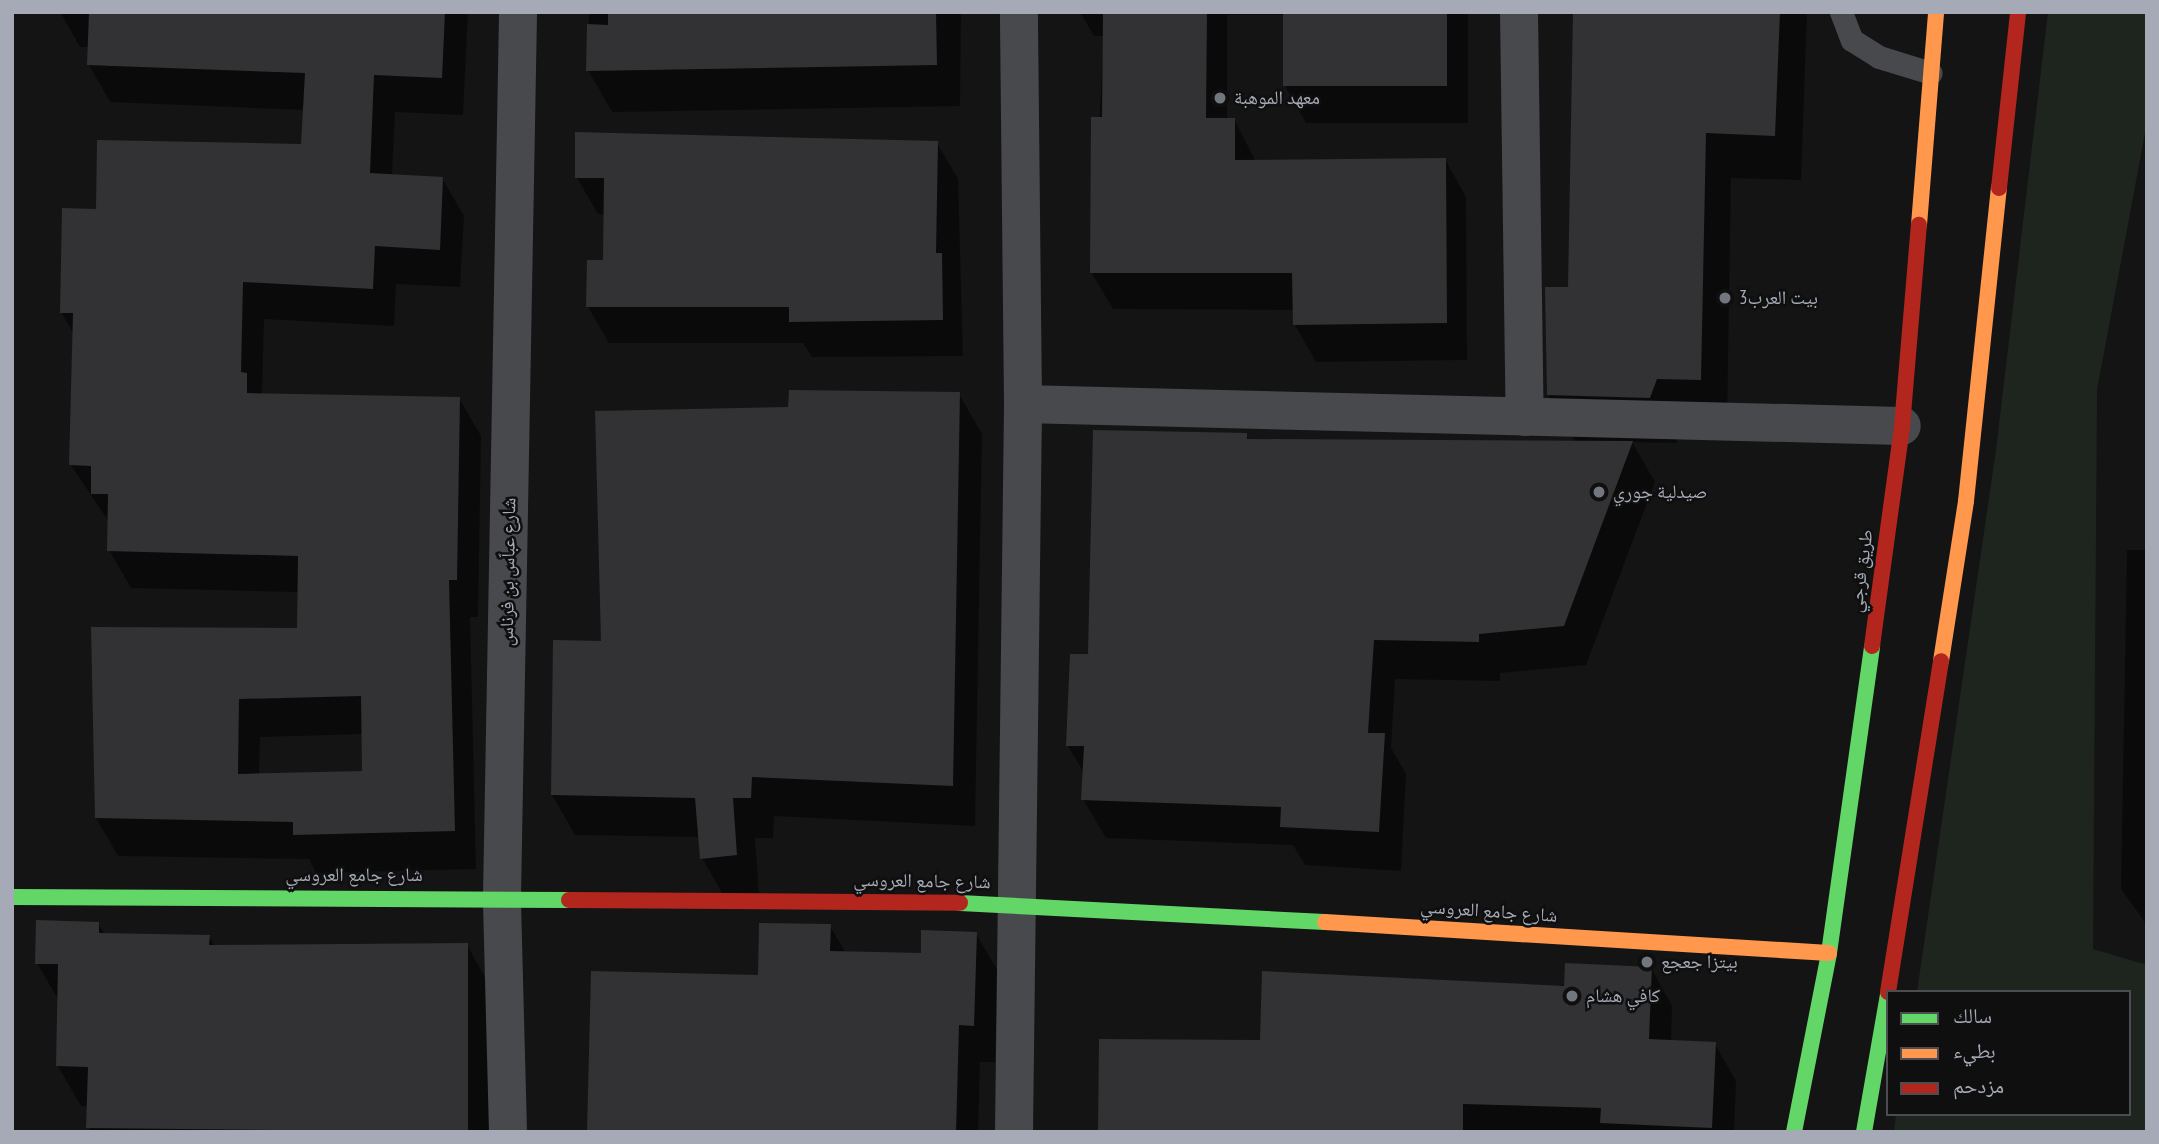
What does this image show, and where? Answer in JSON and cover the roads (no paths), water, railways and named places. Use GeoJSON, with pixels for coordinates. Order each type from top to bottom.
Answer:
{"type":"FeatureCollection","features":[{"type":"Feature","properties":{"kind":"main road","name":"طريق قرجي"},"geometry":{"type":"LineString","coordinates":[[1794,1132],[1829,953],[1902,426],[1936,12]]}},
{"type":"Feature","properties":{"kind":"main road"},"geometry":{"type":"LineString","coordinates":[[1889,990],[1966,501],[2018,12]]}},
{"type":"Feature","properties":{"kind":"main road","name":"شارع جامع العروسي"},"geometry":{"type":"LineString","coordinates":[[12,897],[502,896],[1014,903],[1829,953]]}},
{"type":"Feature","properties":{"kind":"main road"},"geometry":{"type":"LineString","coordinates":[[1864,1132],[1886,1006]]}},
{"type":"Feature","properties":{"kind":"street","name":"شارع عباّس بن فرناس"},"geometry":{"type":"LineString","coordinates":[[508,1132],[502,896],[518,12]]}},
{"type":"Feature","properties":{"kind":"street"},"geometry":{"type":"LineString","coordinates":[[1014,1132],[1014,903],[1023,404],[1019,12]]}},
{"type":"Feature","properties":{"kind":"street"},"geometry":{"type":"LineString","coordinates":[[1519,12],[1525,417]]}},
{"type":"Feature","properties":{"kind":"street"},"geometry":{"type":"LineString","coordinates":[[1023,404],[1902,426]]}},
{"type":"Feature","properties":{"kind":"lane"},"geometry":{"type":"LineString","coordinates":[[1841,12],[1852,40],[1879,57],[1931,73]]}},
{"type":"Feature","properties":{"kind":"place","name":"معهد الموهبة"},"geometry":{"type":"Point","coordinates":[1220,98]}},
{"type":"Feature","properties":{"kind":"place","name":"بيت العرب3"},"geometry":{"type":"Point","coordinates":[1725,298]}},
{"type":"Feature","properties":{"kind":"place","name":"صيدلية جوري"},"geometry":{"type":"Point","coordinates":[1599,492]}},
{"type":"Feature","properties":{"kind":"place","name":"بيتزا جعجع"},"geometry":{"type":"Point","coordinates":[1647,962]}},
{"type":"Feature","properties":{"kind":"place","name":"كافي هشام"},"geometry":{"type":"Point","coordinates":[1572,996]}}]}
